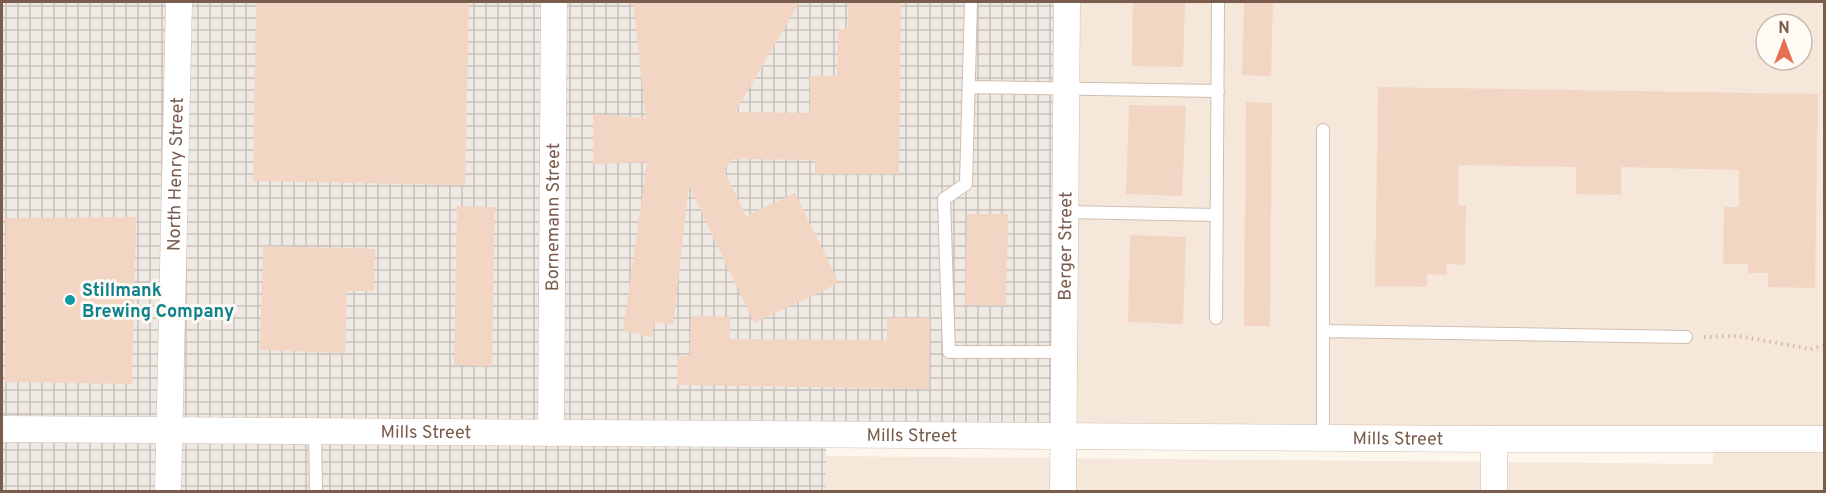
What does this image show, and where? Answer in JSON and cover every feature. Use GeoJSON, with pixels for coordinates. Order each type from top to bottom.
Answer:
{"type":"FeatureCollection","features":[{"type":"Feature","properties":{"kind":"street","name":"North Henry Street"},"geometry":{"type":"LineString","coordinates":[[168,492],[179,2]]}},
{"type":"Feature","properties":{"kind":"street","name":"Bornemann Street"},"geometry":{"type":"LineString","coordinates":[[551,433],[554,2]]}},
{"type":"Feature","properties":{"kind":"street","name":"Berger Street"},"geometry":{"type":"LineString","coordinates":[[1064,492],[1067,2]]}},
{"type":"Feature","properties":{"kind":"street","name":"Mills Street"},"geometry":{"type":"LineString","coordinates":[[2,429],[1494,439],[1824,439]]}},
{"type":"Feature","properties":{"kind":"street"},"geometry":{"type":"LineString","coordinates":[[1494,439],[1494,492]]}},
{"type":"Feature","properties":{"kind":"lane"},"geometry":{"type":"LineString","coordinates":[[971,2],[966,184],[944,199],[949,352],[1065,352]]}},
{"type":"Feature","properties":{"kind":"lane"},"geometry":{"type":"LineString","coordinates":[[1216,318],[1218,2]]}},
{"type":"Feature","properties":{"kind":"lane"},"geometry":{"type":"LineString","coordinates":[[969,87],[1218,91]]}},
{"type":"Feature","properties":{"kind":"lane"},"geometry":{"type":"LineString","coordinates":[[1323,130],[1323,438]]}},
{"type":"Feature","properties":{"kind":"lane"},"geometry":{"type":"LineString","coordinates":[[1065,212],[1217,215]]}},
{"type":"Feature","properties":{"kind":"lane"},"geometry":{"type":"LineString","coordinates":[[1323,331],[1686,337]]}},
{"type":"Feature","properties":{"kind":"lane"},"geometry":{"type":"LineString","coordinates":[[315,432],[316,492]]}},
{"type":"Feature","properties":{"kind":"path"},"geometry":{"type":"LineString","coordinates":[[1686,337],[1739,336],[1810,350],[1824,346]]}},
{"type":"Feature","properties":{"kind":"shaded area"},"geometry":{"type":"Polygon","coordinates":[[[2,2],[1067,2],[1064,436],[826,435],[825,491],[2,491],[2,2]]]}},
{"type":"Feature","properties":{"kind":"shaded area"},"geometry":{"type":"Polygon","coordinates":[[[1067,2],[1824,2],[1824,491],[825,492],[826,456],[1713,464],[1713,439],[1064,436],[1067,2]]]}},
{"type":"Feature","properties":{"kind":"building"},"geometry":{"type":"Polygon","coordinates":[[[256,2],[469,2],[465,185],[253,181],[256,2]]]}},
{"type":"Feature","properties":{"kind":"building"},"geometry":{"type":"Polygon","coordinates":[[[633,2],[800,2],[735,112],[810,113],[810,76],[837,76],[838,29],[848,29],[848,2],[901,2],[899,174],[815,174],[815,160],[734,159],[724,170],[746,216],[795,193],[839,283],[754,323],[689,186],[673,325],[655,322],[652,337],[623,331],[647,162],[593,164],[593,114],[646,118],[633,2]]]}},
{"type":"Feature","properties":{"kind":"building"},"geometry":{"type":"Polygon","coordinates":[[[1133,2],[1185,2],[1183,67],[1132,66],[1133,2]]]}},
{"type":"Feature","properties":{"kind":"building"},"geometry":{"type":"Polygon","coordinates":[[[1244,2],[1273,2],[1271,76],[1242,75],[1244,2]]]}},
{"type":"Feature","properties":{"kind":"building"},"geometry":{"type":"Polygon","coordinates":[[[1378,87],[1818,94],[1815,288],[1768,287],[1768,273],[1748,273],[1748,264],[1723,264],[1724,207],[1739,207],[1739,170],[1621,167],[1621,195],[1576,194],[1576,167],[1459,165],[1458,205],[1466,206],[1465,265],[1447,264],[1447,275],[1427,274],[1427,287],[1375,286],[1378,87]]]}},
{"type":"Feature","properties":{"kind":"building"},"geometry":{"type":"Polygon","coordinates":[[[1246,102],[1272,103],[1270,326],[1244,326],[1246,102]]]}},
{"type":"Feature","properties":{"kind":"building"},"geometry":{"type":"Polygon","coordinates":[[[1129,105],[1186,106],[1182,196],[1126,194],[1129,105]]]}},
{"type":"Feature","properties":{"kind":"building"},"geometry":{"type":"Polygon","coordinates":[[[457,206],[495,207],[492,366],[454,365],[457,206]]]}},
{"type":"Feature","properties":{"kind":"building"},"geometry":{"type":"Polygon","coordinates":[[[967,214],[1008,214],[1006,306],[965,305],[967,214]]]}},
{"type":"Feature","properties":{"kind":"building","name":"Stillmank Brewing Company"},"geometry":{"type":"Polygon","coordinates":[[[136,217],[132,384],[5,382],[6,218],[136,217]]]}},
{"type":"Feature","properties":{"kind":"building"},"geometry":{"type":"Polygon","coordinates":[[[1130,235],[1186,237],[1183,324],[1128,322],[1130,235]]]}},
{"type":"Feature","properties":{"kind":"building"},"geometry":{"type":"Polygon","coordinates":[[[263,246],[375,249],[374,291],[347,291],[345,353],[260,350],[263,246]]]}},
{"type":"Feature","properties":{"kind":"building"},"geometry":{"type":"Polygon","coordinates":[[[691,316],[730,317],[730,339],[887,340],[887,318],[930,318],[929,389],[677,385],[677,356],[690,356],[691,316]]]}},
{"type":"Feature","properties":{"kind":"place","name":"Stillmank Brewing Company"},"geometry":{"type":"Point","coordinates":[70,300]}}]}
